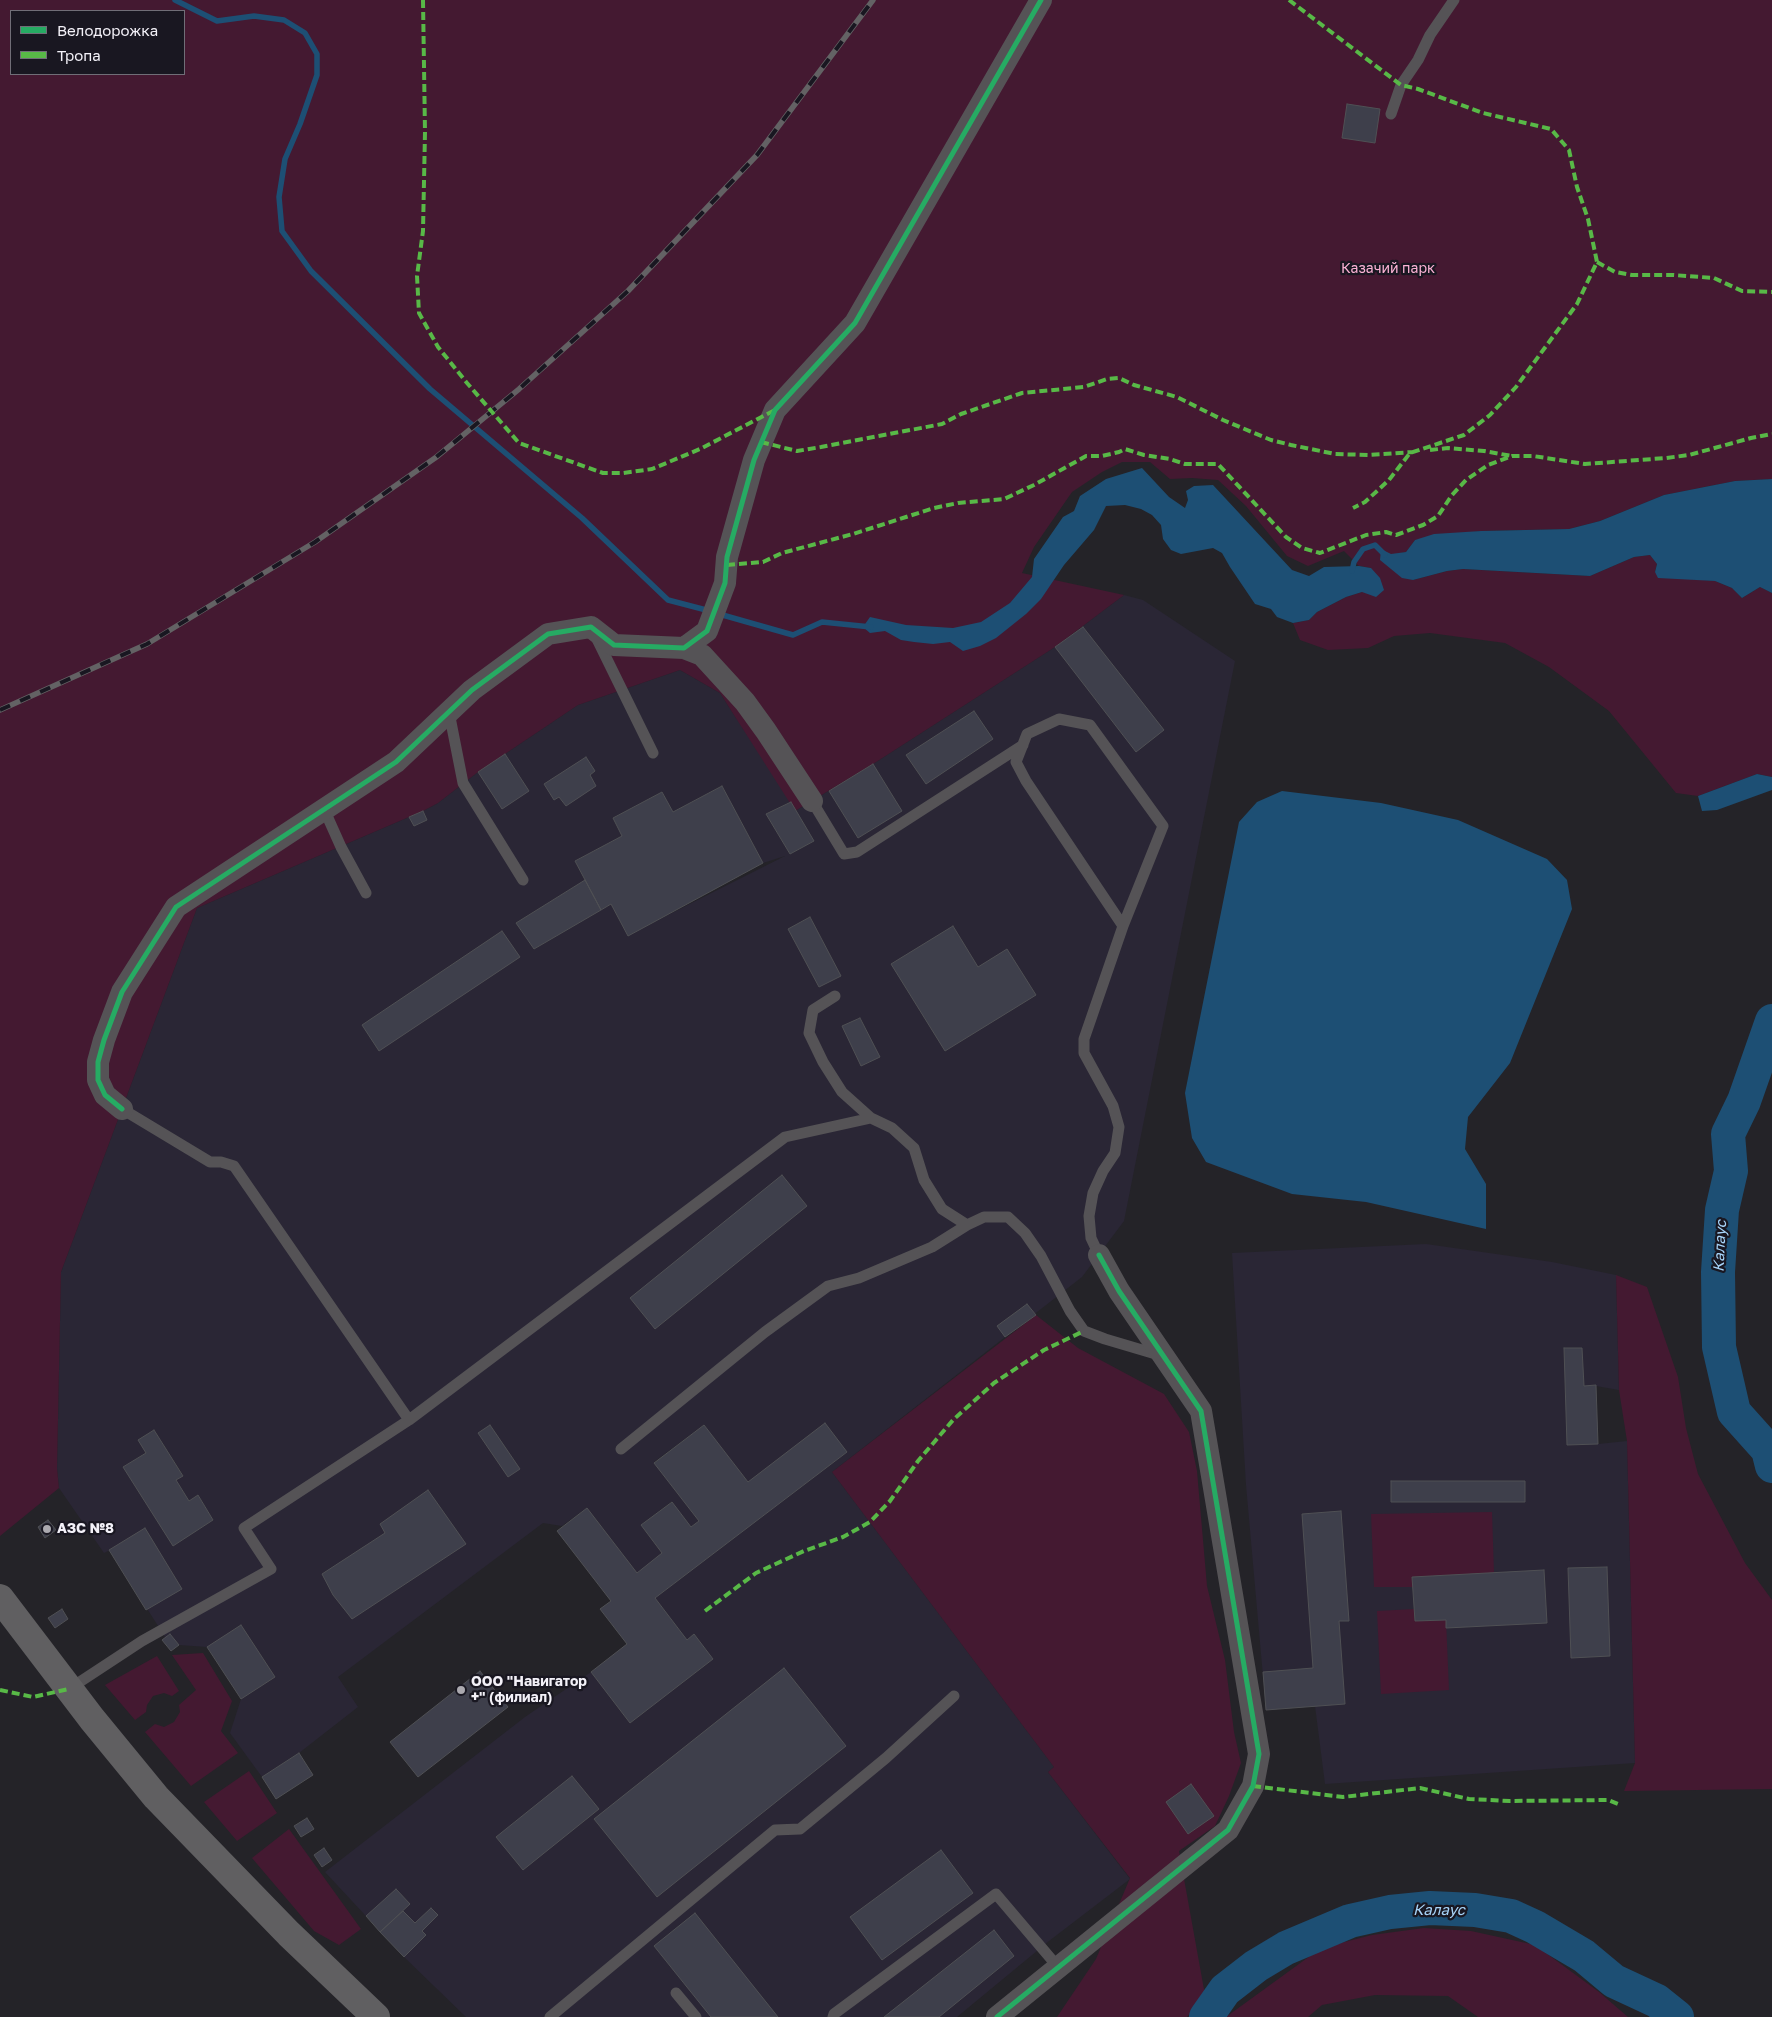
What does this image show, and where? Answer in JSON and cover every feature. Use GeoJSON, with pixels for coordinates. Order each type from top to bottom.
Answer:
{"type":"FeatureCollection","features":[{"type":"Feature","properties":{"kind":"main road"},"geometry":{"type":"LineString","coordinates":[[0,1598],[122,1758],[156,1797],[283,1927],[376,2017]]}},
{"type":"Feature","properties":{"kind":"street"},"geometry":{"type":"LineString","coordinates":[[684,648],[707,630],[725,583],[727,557],[754,460],[775,410],[855,323],[1041,0]]}},
{"type":"Feature","properties":{"kind":"street"},"geometry":{"type":"LineString","coordinates":[[122,1109],[105,1095],[98,1080],[98,1062],[122,992],[176,907],[396,762],[472,690],[548,634],[591,627],[614,644],[684,648],[702,655],[740,696],[766,731],[812,801]]}},
{"type":"Feature","properties":{"kind":"street"},"geometry":{"type":"LineString","coordinates":[[997,2017],[1228,1830],[1253,1786],[1259,1754],[1201,1411],[1119,1291],[1099,1255]]}},
{"type":"Feature","properties":{"kind":"lane"},"geometry":{"type":"LineString","coordinates":[[1391,114],[1402,85],[1418,60],[1430,34],[1454,0]]}},
{"type":"Feature","properties":{"kind":"lane"},"geometry":{"type":"LineString","coordinates":[[591,627],[653,753]]}},
{"type":"Feature","properties":{"kind":"lane"},"geometry":{"type":"LineString","coordinates":[[449,712],[463,783],[523,880]]}},
{"type":"Feature","properties":{"kind":"lane"},"geometry":{"type":"LineString","coordinates":[[1099,1255],[1091,1238],[1089,1216],[1093,1193],[1103,1171],[1115,1153],[1119,1127],[1113,1106],[1084,1053],[1084,1039],[1122,926],[1163,826],[1090,725],[1059,719],[1027,734],[1016,762],[1026,781],[1122,926]]}},
{"type":"Feature","properties":{"kind":"lane"},"geometry":{"type":"LineString","coordinates":[[812,801],[844,854],[857,852],[1023,745]]}},
{"type":"Feature","properties":{"kind":"lane"},"geometry":{"type":"LineString","coordinates":[[324,809],[341,847],[366,893]]}},
{"type":"Feature","properties":{"kind":"lane"},"geometry":{"type":"LineString","coordinates":[[835,996],[814,1010],[809,1034],[823,1062],[842,1092],[871,1118],[892,1128],[914,1148],[924,1180],[942,1209],[967,1225]]}},
{"type":"Feature","properties":{"kind":"lane"},"geometry":{"type":"LineString","coordinates":[[122,1109],[210,1162],[221,1162],[234,1166],[409,1420]]}},
{"type":"Feature","properties":{"kind":"lane"},"geometry":{"type":"LineString","coordinates":[[69,1689],[142,1641],[270,1569],[244,1528],[409,1420],[785,1137],[871,1118]]}},
{"type":"Feature","properties":{"kind":"lane"},"geometry":{"type":"LineString","coordinates":[[621,1448],[765,1332],[828,1286],[859,1278],[932,1247],[967,1225],[984,1217],[1008,1217],[1024,1233],[1042,1256],[1070,1311],[1084,1331],[1104,1339],[1164,1356]]}},
{"type":"Feature","properties":{"kind":"lane"},"geometry":{"type":"LineString","coordinates":[[550,2017],[775,1830],[800,1829],[886,1758],[954,1696]]}},
{"type":"Feature","properties":{"kind":"lane"},"geometry":{"type":"LineString","coordinates":[[833,2017],[834,2014],[996,1894],[1058,1967]]}},
{"type":"Feature","properties":{"kind":"lane"},"geometry":{"type":"LineString","coordinates":[[676,1993],[696,2017]]}},
{"type":"Feature","properties":{"kind":"shaded area"},"geometry":{"type":"Polygon","coordinates":[[[1124,595],[1143,600],[1235,661],[1124,1221],[1082,1277],[832,1472],[1054,1767],[1048,1772],[1130,1879],[1049,1941],[957,2017],[466,2017],[404,1957],[325,1872],[525,1717],[591,1672],[630,1722],[713,1659],[694,1634],[687,1640],[655,1598],[847,1452],[748,1482],[704,1425],[654,1462],[699,1521],[691,1527],[671,1502],[641,1525],[662,1553],[637,1573],[587,1508],[562,1526],[543,1523],[338,1677],[358,1707],[299,1753],[262,1777],[230,1733],[241,1699],[207,1647],[179,1645],[171,1651],[162,1640],[165,1637],[110,1550],[104,1553],[59,1488],[57,1468],[61,1272],[197,908],[423,811],[438,803],[478,772],[578,705],[680,670],[720,693],[791,802],[767,814],[790,854],[814,841],[795,811],[873,764],[1055,647],[1124,595]],[[722,786],[673,812],[662,792],[613,818],[622,836],[575,861],[585,880],[516,923],[534,949],[611,904],[628,935],[785,856],[763,863],[722,786]],[[154,1430],[146,1453],[124,1467],[194,1532],[213,1520],[198,1495],[189,1501],[176,1480],[183,1475],[154,1430]]]}},
{"type":"Feature","properties":{"kind":"shaded area"},"geometry":{"type":"Polygon","coordinates":[[[1426,1244],[1552,1262],[1616,1275],[1619,1390],[1596,1386],[1598,1444],[1627,1441],[1635,1763],[1325,1784],[1315,1706],[1266,1710],[1246,1485],[1232,1253],[1426,1244]]]}},
{"type":"Feature","properties":{"kind":"green space","name":"Казачий парк"},"geometry":{"type":"Polygon","coordinates":[[[0,0],[1772,0],[1772,479],[1735,481],[1664,495],[1600,521],[1569,529],[1481,531],[1415,540],[1406,552],[1391,555],[1413,580],[1463,569],[1590,576],[1634,557],[1650,555],[1657,564],[1655,572],[1691,579],[1715,581],[1732,588],[1742,598],[1760,587],[1772,593],[1772,777],[1757,774],[1698,796],[1676,793],[1609,711],[1549,667],[1505,643],[1430,633],[1394,636],[1368,648],[1328,650],[1300,640],[1293,623],[1309,620],[1317,612],[1346,597],[1362,592],[1371,568],[1359,566],[1344,551],[1308,566],[1287,556],[1246,506],[1218,480],[1170,479],[1150,462],[1122,462],[1102,472],[1072,492],[1034,547],[1022,573],[1124,595],[1055,647],[873,764],[795,811],[720,693],[680,670],[578,705],[478,772],[438,803],[423,811],[197,908],[61,1272],[57,1468],[59,1488],[0,1536],[0,0]]]}},
{"type":"Feature","properties":{"kind":"green space"},"geometry":{"type":"Polygon","coordinates":[[[1616,1275],[1647,1287],[1678,1377],[1686,1428],[1698,1474],[1745,1563],[1772,1600],[1772,1789],[1624,1791],[1635,1763],[1627,1441],[1619,1390],[1616,1275]]]}},
{"type":"Feature","properties":{"kind":"green space"},"geometry":{"type":"Polygon","coordinates":[[[1036,1315],[1078,1348],[1164,1394],[1189,1432],[1197,1471],[1207,1586],[1225,1660],[1234,1732],[1241,1763],[1215,1826],[1179,1851],[1205,1995],[1187,2017],[1057,2017],[1096,1959],[1130,1878],[1048,1772],[1054,1767],[832,1472],[1036,1315]]]}},
{"type":"Feature","properties":{"kind":"green space"},"geometry":{"type":"Polygon","coordinates":[[[1492,1512],[1494,1573],[1412,1577],[1413,1587],[1374,1587],[1371,1514],[1492,1512]]]}},
{"type":"Feature","properties":{"kind":"green space"},"geometry":{"type":"Polygon","coordinates":[[[1414,1609],[1415,1621],[1446,1620],[1449,1690],[1381,1694],[1377,1611],[1414,1609]]]}},
{"type":"Feature","properties":{"kind":"green space"},"geometry":{"type":"Polygon","coordinates":[[[203,1653],[232,1701],[221,1731],[238,1753],[191,1786],[145,1732],[155,1724],[164,1727],[174,1722],[180,1712],[179,1705],[196,1690],[172,1655],[203,1653]]]}},
{"type":"Feature","properties":{"kind":"green space"},"geometry":{"type":"Polygon","coordinates":[[[157,1656],[179,1691],[172,1696],[164,1693],[153,1696],[147,1705],[146,1712],[135,1720],[105,1685],[157,1656]]]}},
{"type":"Feature","properties":{"kind":"green space"},"geometry":{"type":"Polygon","coordinates":[[[249,1771],[277,1813],[237,1841],[204,1802],[249,1771]]]}},
{"type":"Feature","properties":{"kind":"green space"},"geometry":{"type":"Polygon","coordinates":[[[289,1829],[361,1929],[339,1945],[314,1931],[252,1858],[289,1829]]]}},
{"type":"Feature","properties":{"kind":"green space"},"geometry":{"type":"Polygon","coordinates":[[[1424,1928],[1471,1931],[1535,1945],[1599,1992],[1628,2017],[1478,2017],[1448,1996],[1375,1995],[1322,2005],[1308,2017],[1226,2017],[1321,1948],[1372,1935],[1424,1928]]]}},
{"type":"Feature","properties":{"kind":"water"},"geometry":{"type":"Polygon","coordinates":[[[1142,468],[1169,497],[1185,508],[1188,500],[1186,491],[1194,486],[1213,485],[1292,570],[1309,576],[1324,567],[1359,566],[1371,568],[1380,578],[1384,590],[1376,597],[1362,592],[1346,597],[1317,612],[1309,620],[1293,623],[1277,617],[1271,609],[1255,604],[1222,553],[1213,548],[1181,554],[1171,550],[1163,539],[1161,525],[1152,515],[1141,509],[1125,505],[1106,506],[1094,530],[1064,565],[1041,599],[1026,614],[996,638],[980,646],[963,651],[950,642],[933,644],[901,640],[885,631],[870,633],[863,627],[870,617],[906,625],[953,628],[981,622],[1010,603],[1032,577],[1034,559],[1063,517],[1074,511],[1080,496],[1106,479],[1142,468]]]}},
{"type":"Feature","properties":{"kind":"water"},"geometry":{"type":"Polygon","coordinates":[[[1772,479],[1772,593],[1760,587],[1742,598],[1732,588],[1715,581],[1658,578],[1655,572],[1657,564],[1650,555],[1634,557],[1590,576],[1463,569],[1413,580],[1402,578],[1380,560],[1381,549],[1391,554],[1406,552],[1415,540],[1434,534],[1569,529],[1600,521],[1664,495],[1735,481],[1772,479]]]}},
{"type":"Feature","properties":{"kind":"water"},"geometry":{"type":"Polygon","coordinates":[[[1757,774],[1772,777],[1772,790],[1717,810],[1702,811],[1698,796],[1757,774]]]}},
{"type":"Feature","properties":{"kind":"water"},"geometry":{"type":"Polygon","coordinates":[[[1282,791],[1381,803],[1458,820],[1547,859],[1567,880],[1572,909],[1510,1063],[1468,1117],[1465,1149],[1486,1184],[1486,1229],[1366,1202],[1292,1194],[1206,1162],[1192,1138],[1185,1093],[1239,822],[1257,802],[1282,791]]]}},
{"type":"Feature","properties":{"kind":"building"},"geometry":{"type":"Polygon","coordinates":[[[1347,104],[1380,109],[1375,143],[1342,138],[1347,104]]]}},
{"type":"Feature","properties":{"kind":"building"},"geometry":{"type":"Polygon","coordinates":[[[1083,627],[1164,730],[1136,752],[1055,647],[1083,627]]]}},
{"type":"Feature","properties":{"kind":"building"},"geometry":{"type":"Polygon","coordinates":[[[974,711],[993,739],[926,784],[906,755],[974,711]]]}},
{"type":"Feature","properties":{"kind":"building"},"geometry":{"type":"Polygon","coordinates":[[[505,754],[529,791],[502,809],[478,772],[505,754]]]}},
{"type":"Feature","properties":{"kind":"building"},"geometry":{"type":"Polygon","coordinates":[[[586,757],[595,771],[590,775],[596,786],[566,806],[559,797],[554,800],[544,784],[586,757]]]}},
{"type":"Feature","properties":{"kind":"building"},"geometry":{"type":"Polygon","coordinates":[[[873,764],[902,811],[858,838],[829,791],[873,764]]]}},
{"type":"Feature","properties":{"kind":"building"},"geometry":{"type":"Polygon","coordinates":[[[722,786],[763,863],[628,936],[611,904],[601,910],[575,861],[622,836],[613,818],[662,792],[673,812],[722,786]]]}},
{"type":"Feature","properties":{"kind":"building"},"geometry":{"type":"Polygon","coordinates":[[[791,802],[814,841],[790,854],[766,814],[791,802]]]}},
{"type":"Feature","properties":{"kind":"building"},"geometry":{"type":"Polygon","coordinates":[[[423,811],[427,820],[414,826],[409,817],[423,811]]]}},
{"type":"Feature","properties":{"kind":"building"},"geometry":{"type":"Polygon","coordinates":[[[585,880],[601,910],[534,949],[516,923],[585,880]]]}},
{"type":"Feature","properties":{"kind":"building"},"geometry":{"type":"Polygon","coordinates":[[[810,917],[841,976],[819,987],[788,929],[810,917]]]}},
{"type":"Feature","properties":{"kind":"building"},"geometry":{"type":"Polygon","coordinates":[[[953,926],[978,967],[1007,949],[1036,995],[945,1051],[891,964],[953,926]]]}},
{"type":"Feature","properties":{"kind":"building"},"geometry":{"type":"Polygon","coordinates":[[[502,931],[520,957],[379,1051],[362,1025],[502,931]]]}},
{"type":"Feature","properties":{"kind":"building"},"geometry":{"type":"Polygon","coordinates":[[[860,1018],[880,1057],[861,1066],[842,1026],[860,1018]]]}},
{"type":"Feature","properties":{"kind":"building"},"geometry":{"type":"Polygon","coordinates":[[[782,1175],[807,1206],[655,1329],[630,1298],[782,1175]]]}},
{"type":"Feature","properties":{"kind":"building"},"geometry":{"type":"Polygon","coordinates":[[[1027,1304],[1036,1315],[1005,1337],[997,1326],[1027,1304]]]}},
{"type":"Feature","properties":{"kind":"building"},"geometry":{"type":"Polygon","coordinates":[[[1564,1348],[1582,1348],[1584,1386],[1596,1385],[1598,1444],[1567,1445],[1564,1348]]]}},
{"type":"Feature","properties":{"kind":"building"},"geometry":{"type":"Polygon","coordinates":[[[825,1423],[847,1452],[655,1598],[687,1640],[694,1634],[713,1659],[630,1723],[591,1672],[627,1644],[600,1609],[611,1601],[557,1531],[587,1508],[637,1573],[662,1553],[641,1525],[672,1502],[691,1527],[699,1521],[654,1463],[704,1425],[748,1482],[825,1423]]]}},
{"type":"Feature","properties":{"kind":"building"},"geometry":{"type":"Polygon","coordinates":[[[490,1425],[520,1469],[508,1477],[478,1433],[490,1425]]]}},
{"type":"Feature","properties":{"kind":"building"},"geometry":{"type":"Polygon","coordinates":[[[154,1430],[183,1476],[176,1480],[189,1501],[198,1495],[213,1520],[173,1546],[123,1467],[146,1453],[138,1440],[154,1430]]]}},
{"type":"Feature","properties":{"kind":"building"},"geometry":{"type":"Polygon","coordinates":[[[1391,1481],[1525,1481],[1525,1502],[1391,1502],[1391,1481]]]}},
{"type":"Feature","properties":{"kind":"building"},"geometry":{"type":"Polygon","coordinates":[[[428,1490],[466,1544],[352,1619],[333,1595],[322,1574],[385,1533],[380,1524],[428,1490]]]}},
{"type":"Feature","properties":{"kind":"building"},"geometry":{"type":"Polygon","coordinates":[[[1341,1511],[1349,1621],[1339,1621],[1345,1704],[1266,1710],[1263,1672],[1313,1668],[1302,1514],[1341,1511]]]}},
{"type":"Feature","properties":{"kind":"building"},"geometry":{"type":"Polygon","coordinates":[[[48,1520],[56,1530],[45,1538],[38,1527],[48,1520]]]}},
{"type":"Feature","properties":{"kind":"building"},"geometry":{"type":"Polygon","coordinates":[[[145,1528],[182,1589],[146,1610],[109,1550],[145,1528]]]}},
{"type":"Feature","properties":{"kind":"building"},"geometry":{"type":"Polygon","coordinates":[[[1607,1567],[1610,1656],[1571,1658],[1568,1568],[1607,1567]]]}},
{"type":"Feature","properties":{"kind":"building"},"geometry":{"type":"Polygon","coordinates":[[[1544,1570],[1547,1623],[1446,1628],[1446,1620],[1415,1621],[1412,1577],[1544,1570]]]}},
{"type":"Feature","properties":{"kind":"building"},"geometry":{"type":"Polygon","coordinates":[[[62,1609],[68,1619],[55,1628],[48,1618],[62,1609]]]}},
{"type":"Feature","properties":{"kind":"building"},"geometry":{"type":"Polygon","coordinates":[[[241,1625],[275,1677],[241,1699],[207,1647],[241,1625]]]}},
{"type":"Feature","properties":{"kind":"building"},"geometry":{"type":"Polygon","coordinates":[[[170,1634],[179,1645],[171,1651],[162,1640],[170,1634]]]}},
{"type":"Feature","properties":{"kind":"building"},"geometry":{"type":"Polygon","coordinates":[[[784,1668],[846,1746],[657,1897],[594,1819],[784,1668]]]}},
{"type":"Feature","properties":{"kind":"building"},"geometry":{"type":"Polygon","coordinates":[[[480,1671],[508,1707],[418,1777],[390,1742],[480,1671]]]}},
{"type":"Feature","properties":{"kind":"building"},"geometry":{"type":"Polygon","coordinates":[[[299,1753],[313,1775],[276,1799],[262,1777],[299,1753]]]}},
{"type":"Feature","properties":{"kind":"building"},"geometry":{"type":"Polygon","coordinates":[[[572,1776],[599,1809],[523,1870],[496,1837],[572,1776]]]}},
{"type":"Feature","properties":{"kind":"building"},"geometry":{"type":"Polygon","coordinates":[[[1191,1784],[1214,1816],[1188,1834],[1166,1802],[1191,1784]]]}},
{"type":"Feature","properties":{"kind":"building"},"geometry":{"type":"Polygon","coordinates":[[[307,1818],[314,1829],[301,1837],[294,1826],[307,1818]]]}},
{"type":"Feature","properties":{"kind":"building"},"geometry":{"type":"Polygon","coordinates":[[[324,1848],[332,1860],[322,1867],[314,1855],[324,1848]]]}},
{"type":"Feature","properties":{"kind":"building"},"geometry":{"type":"Polygon","coordinates":[[[941,1850],[973,1893],[882,1960],[850,1917],[941,1850]]]}},
{"type":"Feature","properties":{"kind":"building"},"geometry":{"type":"Polygon","coordinates":[[[396,1889],[410,1904],[380,1932],[366,1916],[396,1889]]]}},
{"type":"Feature","properties":{"kind":"building"},"geometry":{"type":"Polygon","coordinates":[[[431,1908],[438,1915],[422,1931],[426,1935],[404,1957],[380,1932],[403,1911],[415,1923],[431,1908]]]}},
{"type":"Feature","properties":{"kind":"building"},"geometry":{"type":"Polygon","coordinates":[[[695,1913],[778,2017],[711,2017],[654,1946],[695,1913]]]}},
{"type":"Feature","properties":{"kind":"building"},"geometry":{"type":"Polygon","coordinates":[[[994,1930],[1014,1956],[939,2017],[884,2017],[994,1930]]]}},
{"type":"Feature","properties":{"kind":"waterway"},"geometry":{"type":"LineString","coordinates":[[175,0],[217,21],[254,16],[284,20],[305,33],[317,54],[317,75],[300,124],[285,159],[279,197],[282,231],[311,271],[430,389],[582,518],[668,600],[710,611]]}},
{"type":"Feature","properties":{"kind":"waterway"},"geometry":{"type":"LineString","coordinates":[[1352,571],[1354,562],[1363,549],[1375,545],[1385,555]]}},
{"type":"Feature","properties":{"kind":"waterway"},"geometry":{"type":"LineString","coordinates":[[719,614],[793,635],[822,622],[871,627]]}},
{"type":"Feature","properties":{"kind":"waterway","name":"Калаус"},"geometry":{"type":"LineString","coordinates":[[1772,1021],[1744,1101],[1728,1134],[1731,1171],[1722,1210],[1718,1272],[1719,1347],[1734,1412],[1768,1450],[1772,1466]]}},
{"type":"Feature","properties":{"kind":"waterway","name":"Калаус"},"geometry":{"type":"LineString","coordinates":[[1206,2017],[1225,1990],[1256,1966],[1286,1948],[1350,1921],[1390,1912],[1430,1908],[1475,1910],[1511,1916],[1535,1927],[1584,1956],[1614,1981],[1657,2001],[1677,2017]]}},
{"type":"Feature","properties":{"kind":"railway"},"geometry":{"type":"LineString","coordinates":[[0,710],[147,644],[315,542],[435,458],[519,389],[628,291],[757,155],[873,0]]}},
{"type":"Feature","properties":{"kind":"marked path"},"geometry":{"type":"LineString","coordinates":[[423,0],[425,132],[423,231],[417,276],[419,313],[438,347],[467,383],[519,443],[603,473],[623,473],[652,469],[700,449],[775,410]]}},
{"type":"Feature","properties":{"kind":"marked path"},"geometry":{"type":"LineString","coordinates":[[1289,0],[1401,85],[1418,89],[1483,113],[1551,129],[1569,150],[1577,187],[1588,219],[1597,262],[1577,304],[1516,387],[1490,415],[1464,435],[1410,453],[1389,480],[1365,502],[1353,508]]}},
{"type":"Feature","properties":{"kind":"marked path"},"geometry":{"type":"LineString","coordinates":[[1597,262],[1615,272],[1632,275],[1714,278],[1742,291],[1772,292]]}},
{"type":"Feature","properties":{"kind":"marked path"},"geometry":{"type":"LineString","coordinates":[[761,442],[797,451],[821,447],[942,424],[961,414],[1022,393],[1084,387],[1107,379],[1119,378],[1134,385],[1177,397],[1223,420],[1271,440],[1335,454],[1368,455],[1413,452]]}},
{"type":"Feature","properties":{"kind":"marked path"},"geometry":{"type":"LineString","coordinates":[[727,565],[763,562],[782,553],[853,534],[934,508],[958,503],[1004,499],[1034,485],[1086,456],[1102,456],[1125,449],[1185,464],[1218,464],[1286,537],[1302,548],[1320,553],[1366,535],[1386,532],[1396,535],[1423,525],[1438,516],[1452,495],[1466,480],[1488,465],[1512,456],[1533,456],[1585,464],[1666,458],[1689,455],[1772,434]]}},
{"type":"Feature","properties":{"kind":"marked path"},"geometry":{"type":"LineString","coordinates":[[1430,450],[1448,448],[1512,456]]}},
{"type":"Feature","properties":{"kind":"marked path"},"geometry":{"type":"LineString","coordinates":[[705,1611],[756,1573],[804,1551],[843,1537],[870,1522],[890,1501],[918,1461],[953,1420],[994,1383],[1044,1350],[1084,1331]]}},
{"type":"Feature","properties":{"kind":"marked path"},"geometry":{"type":"LineString","coordinates":[[0,1690],[33,1697],[69,1689]]}},
{"type":"Feature","properties":{"kind":"marked path"},"geometry":{"type":"LineString","coordinates":[[1253,1786],[1343,1797],[1420,1788],[1469,1799],[1510,1801],[1608,1800],[1618,1804]]}},
{"type":"Feature","properties":{"kind":"cycle path"},"geometry":{"type":"LineString","coordinates":[[122,1109],[105,1095],[98,1080],[98,1062],[122,992],[176,907],[396,762],[472,690],[548,634],[591,627],[614,645],[684,648],[707,631],[725,583],[727,557],[754,460],[775,410],[855,323],[1041,0]]}},
{"type":"Feature","properties":{"kind":"cycle path"},"geometry":{"type":"LineString","coordinates":[[997,2017],[1228,1830],[1253,1786],[1259,1754],[1201,1411],[1119,1291],[1099,1255]]}},
{"type":"Feature","properties":{"kind":"place","name":"АЗС №8"},"geometry":{"type":"Point","coordinates":[47,1529]}},
{"type":"Feature","properties":{"kind":"place","name":"ООО \"Навигатор +\" (филиал)"},"geometry":{"type":"Point","coordinates":[461,1690]}}]}
